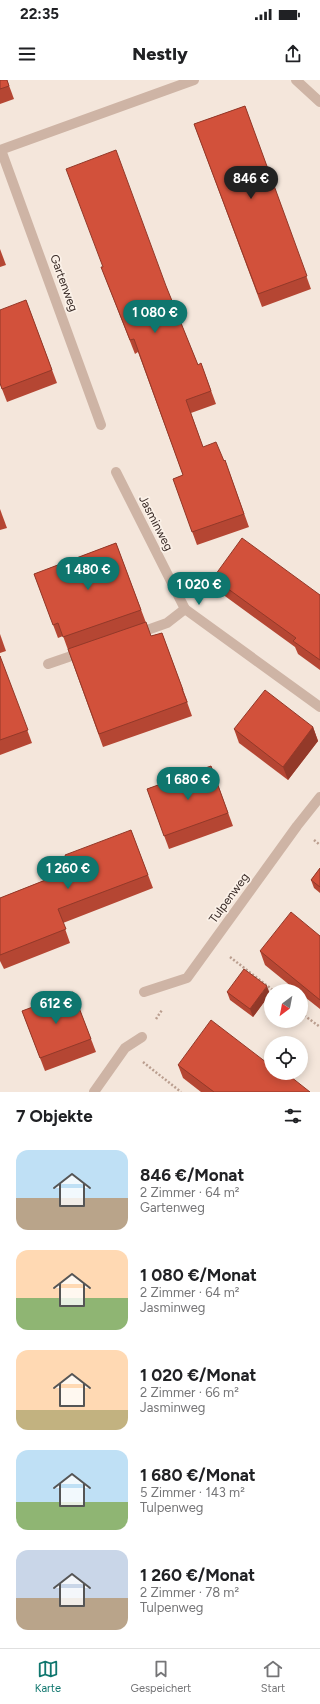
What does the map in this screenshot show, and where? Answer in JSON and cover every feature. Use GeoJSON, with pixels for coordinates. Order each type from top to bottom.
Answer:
{"type":"FeatureCollection","features":[{"type":"Feature","properties":{"kind":"street","name":"Gartenweg"},"geometry":{"type":"LineString","coordinates":[[101,425],[1,150],[194,80]]}},
{"type":"Feature","properties":{"kind":"street"},"geometry":{"type":"LineString","coordinates":[[296,80],[320,102]]}},
{"type":"Feature","properties":{"kind":"street","name":"Jasminweg"},"geometry":{"type":"LineString","coordinates":[[116,472],[185,608],[320,707]]}},
{"type":"Feature","properties":{"kind":"street"},"geometry":{"type":"LineString","coordinates":[[130,636],[167,623],[185,608]]}},
{"type":"Feature","properties":{"kind":"street"},"geometry":{"type":"LineString","coordinates":[[48,664],[92,649]]}},
{"type":"Feature","properties":{"kind":"street","name":"Tulpenweg"},"geometry":{"type":"LineString","coordinates":[[144,992],[187,978],[297,826],[320,798]]}},
{"type":"Feature","properties":{"kind":"street"},"geometry":{"type":"LineString","coordinates":[[94,1092],[126,1048],[142,1037]]}},
{"type":"Feature","properties":{"kind":"path"},"geometry":{"type":"LineString","coordinates":[[212,943],[265,984]]}},
{"type":"Feature","properties":{"kind":"path"},"geometry":{"type":"LineString","coordinates":[[308,1019],[320,1028]]}},
{"type":"Feature","properties":{"kind":"path"},"geometry":{"type":"LineString","coordinates":[[126,1048],[181,1092]]}},
{"type":"Feature","properties":{"kind":"building"},"geometry":{"type":"Polygon","coordinates":[[[0,80],[7,80],[9,86],[0,89],[0,80]]]}},
{"type":"Feature","properties":{"kind":"building"},"geometry":{"type":"Polygon","coordinates":[[[245,106],[307,276],[258,294],[194,124],[245,106]]]}},
{"type":"Feature","properties":{"kind":"building"},"geometry":{"type":"Polygon","coordinates":[[[116,150],[166,286],[198,365],[201,363],[211,391],[186,400],[203,447],[216,442],[224,461],[225,460],[244,514],[192,532],[173,479],[183,475],[134,339],[130,340],[101,267],[103,267],[66,169],[116,150]]]}},
{"type":"Feature","properties":{"kind":"building"},"geometry":{"type":"Polygon","coordinates":[[[26,300],[52,370],[2,389],[0,383],[0,310],[26,300]]]}},
{"type":"Feature","properties":{"kind":"building"},"geometry":{"type":"Polygon","coordinates":[[[242,538],[320,595],[320,660],[293,641],[296,638],[213,578],[242,538]]]}},
{"type":"Feature","properties":{"kind":"building"},"geometry":{"type":"Polygon","coordinates":[[[116,543],[141,610],[63,637],[58,623],[53,625],[34,574],[116,543]]]}},
{"type":"Feature","properties":{"kind":"building"},"geometry":{"type":"Polygon","coordinates":[[[146,622],[151,636],[162,633],[187,702],[99,734],[68,649],[146,622]]]}},
{"type":"Feature","properties":{"kind":"building"},"geometry":{"type":"Polygon","coordinates":[[[0,656],[28,730],[0,740],[0,656]]]}},
{"type":"Feature","properties":{"kind":"building"},"geometry":{"type":"Polygon","coordinates":[[[265,690],[313,727],[283,767],[234,729],[265,690]]]}},
{"type":"Feature","properties":{"kind":"building"},"geometry":{"type":"Polygon","coordinates":[[[211,766],[228,813],[164,836],[147,789],[211,766]]]}},
{"type":"Feature","properties":{"kind":"building"},"geometry":{"type":"Polygon","coordinates":[[[131,830],[148,875],[58,909],[66,929],[0,955],[0,898],[71,870],[65,855],[131,830]]]}},
{"type":"Feature","properties":{"kind":"building"},"geometry":{"type":"Polygon","coordinates":[[[320,868],[320,887],[311,880],[320,868]]]}},
{"type":"Feature","properties":{"kind":"building"},"geometry":{"type":"Polygon","coordinates":[[[291,912],[320,936],[320,1000],[308,990],[308,984],[300,984],[260,951],[291,912]]]}},
{"type":"Feature","properties":{"kind":"building"},"geometry":{"type":"Polygon","coordinates":[[[244,969],[264,984],[264,990],[250,1009],[227,992],[244,969]]]}},
{"type":"Feature","properties":{"kind":"building"},"geometry":{"type":"Polygon","coordinates":[[[73,992],[91,1039],[40,1058],[22,1011],[73,992]]]}},
{"type":"Feature","properties":{"kind":"building"},"geometry":{"type":"Polygon","coordinates":[[[211,1020],[264,1061],[264,1080],[295,1080],[310,1092],[214,1092],[178,1065],[211,1020]]]}}]}
